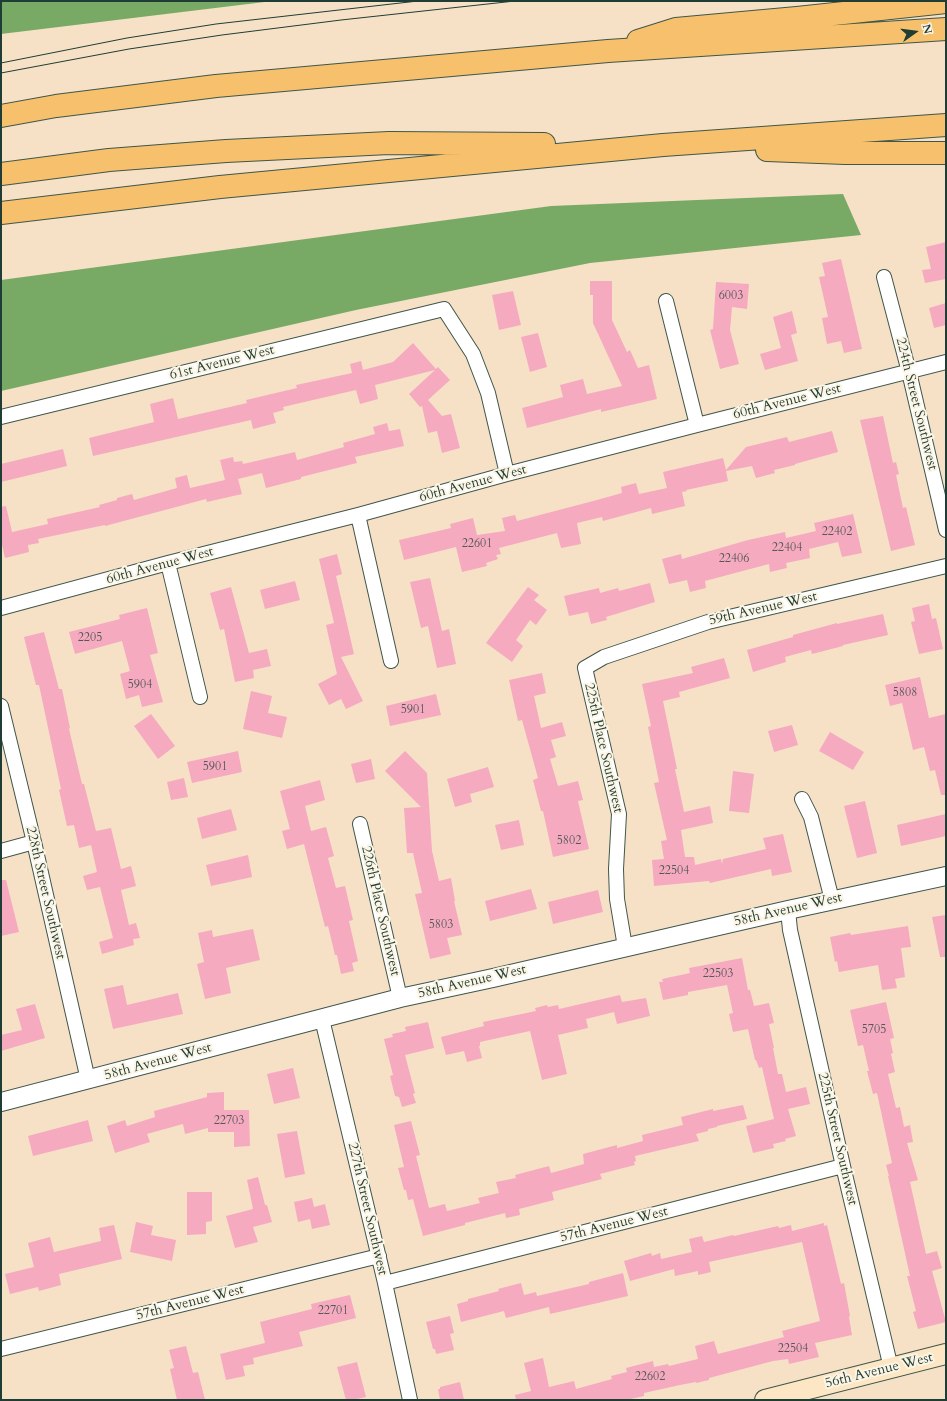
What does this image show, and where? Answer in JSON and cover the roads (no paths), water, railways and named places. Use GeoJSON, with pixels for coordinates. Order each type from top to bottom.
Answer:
{"type":"FeatureCollection","features":[{"type":"Feature","properties":{"kind":"highway"},"geometry":{"type":"LineString","coordinates":[[608,51],[676,29],[946,2]]}},
{"type":"Feature","properties":{"kind":"highway"},"geometry":{"type":"LineString","coordinates":[[1,116],[56,106],[216,86],[608,51],[946,29]]}},
{"type":"Feature","properties":{"kind":"highway"},"geometry":{"type":"LineString","coordinates":[[1,213],[212,188],[663,145],[946,125]]}},
{"type":"Feature","properties":{"kind":"highway"},"geometry":{"type":"LineString","coordinates":[[1,174],[109,160],[226,151],[389,143],[663,145],[845,154],[946,153]]}},
{"type":"Feature","properties":{"kind":"main road","name":"56th Avenue West"},"geometry":{"type":"LineString","coordinates":[[766,1400],[946,1354]]}},
{"type":"Feature","properties":{"kind":"street","name":"224th Street Southwest"},"geometry":{"type":"LineString","coordinates":[[884,277],[909,372],[946,530]]}},
{"type":"Feature","properties":{"kind":"street"},"geometry":{"type":"LineString","coordinates":[[666,301],[697,425]]}},
{"type":"Feature","properties":{"kind":"street","name":"61st Avenue West"},"geometry":{"type":"LineString","coordinates":[[1,417],[444,309],[473,354],[488,394],[507,474]]}},
{"type":"Feature","properties":{"kind":"street","name":"60th Avenue West"},"geometry":{"type":"LineString","coordinates":[[1,608],[168,563],[358,515],[507,474],[946,362]]}},
{"type":"Feature","properties":{"kind":"street"},"geometry":{"type":"LineString","coordinates":[[358,515],[391,661]]}},
{"type":"Feature","properties":{"kind":"street"},"geometry":{"type":"LineString","coordinates":[[168,563],[200,697]]}},
{"type":"Feature","properties":{"kind":"street","name":"59th Avenue West"},"geometry":{"type":"LineString","coordinates":[[585,668],[604,657],[708,622],[946,566]]}},
{"type":"Feature","properties":{"kind":"street","name":"225th Place Southwest"},"geometry":{"type":"LineString","coordinates":[[585,668],[619,814],[616,899],[625,947]]}},
{"type":"Feature","properties":{"kind":"street","name":"228th Street Southwest"},"geometry":{"type":"LineString","coordinates":[[1,706],[34,842],[88,1080]]}},
{"type":"Feature","properties":{"kind":"street"},"geometry":{"type":"LineString","coordinates":[[802,799],[811,817],[832,900]]}},
{"type":"Feature","properties":{"kind":"street","name":"226th Place Southwest"},"geometry":{"type":"LineString","coordinates":[[360,824],[400,998]]}},
{"type":"Feature","properties":{"kind":"street"},"geometry":{"type":"LineString","coordinates":[[1,851],[34,842]]}},
{"type":"Feature","properties":{"kind":"street","name":"58th Avenue West"},"geometry":{"type":"LineString","coordinates":[[1,1102],[400,998],[832,900],[946,876]]}},
{"type":"Feature","properties":{"kind":"street","name":"225th Street Southwest"},"geometry":{"type":"LineString","coordinates":[[788,910],[790,930],[843,1166],[891,1368]]}},
{"type":"Feature","properties":{"kind":"street","name":"227th Street Southwest"},"geometry":{"type":"LineString","coordinates":[[322,1019],[379,1256],[410,1400]]}},
{"type":"Feature","properties":{"kind":"street","name":"57th Avenue West"},"geometry":{"type":"LineString","coordinates":[[385,1283],[843,1166]]}},
{"type":"Feature","properties":{"kind":"street","name":"57th Avenue West"},"geometry":{"type":"LineString","coordinates":[[1,1349],[379,1256]]}},
{"type":"Feature","properties":{"kind":"tram line"},"geometry":{"type":"LineString","coordinates":[[1,63],[127,38],[216,24],[418,1]]}},
{"type":"Feature","properties":{"kind":"tram line"},"geometry":{"type":"LineString","coordinates":[[1,73],[129,49],[222,35],[515,1]]}}]}
